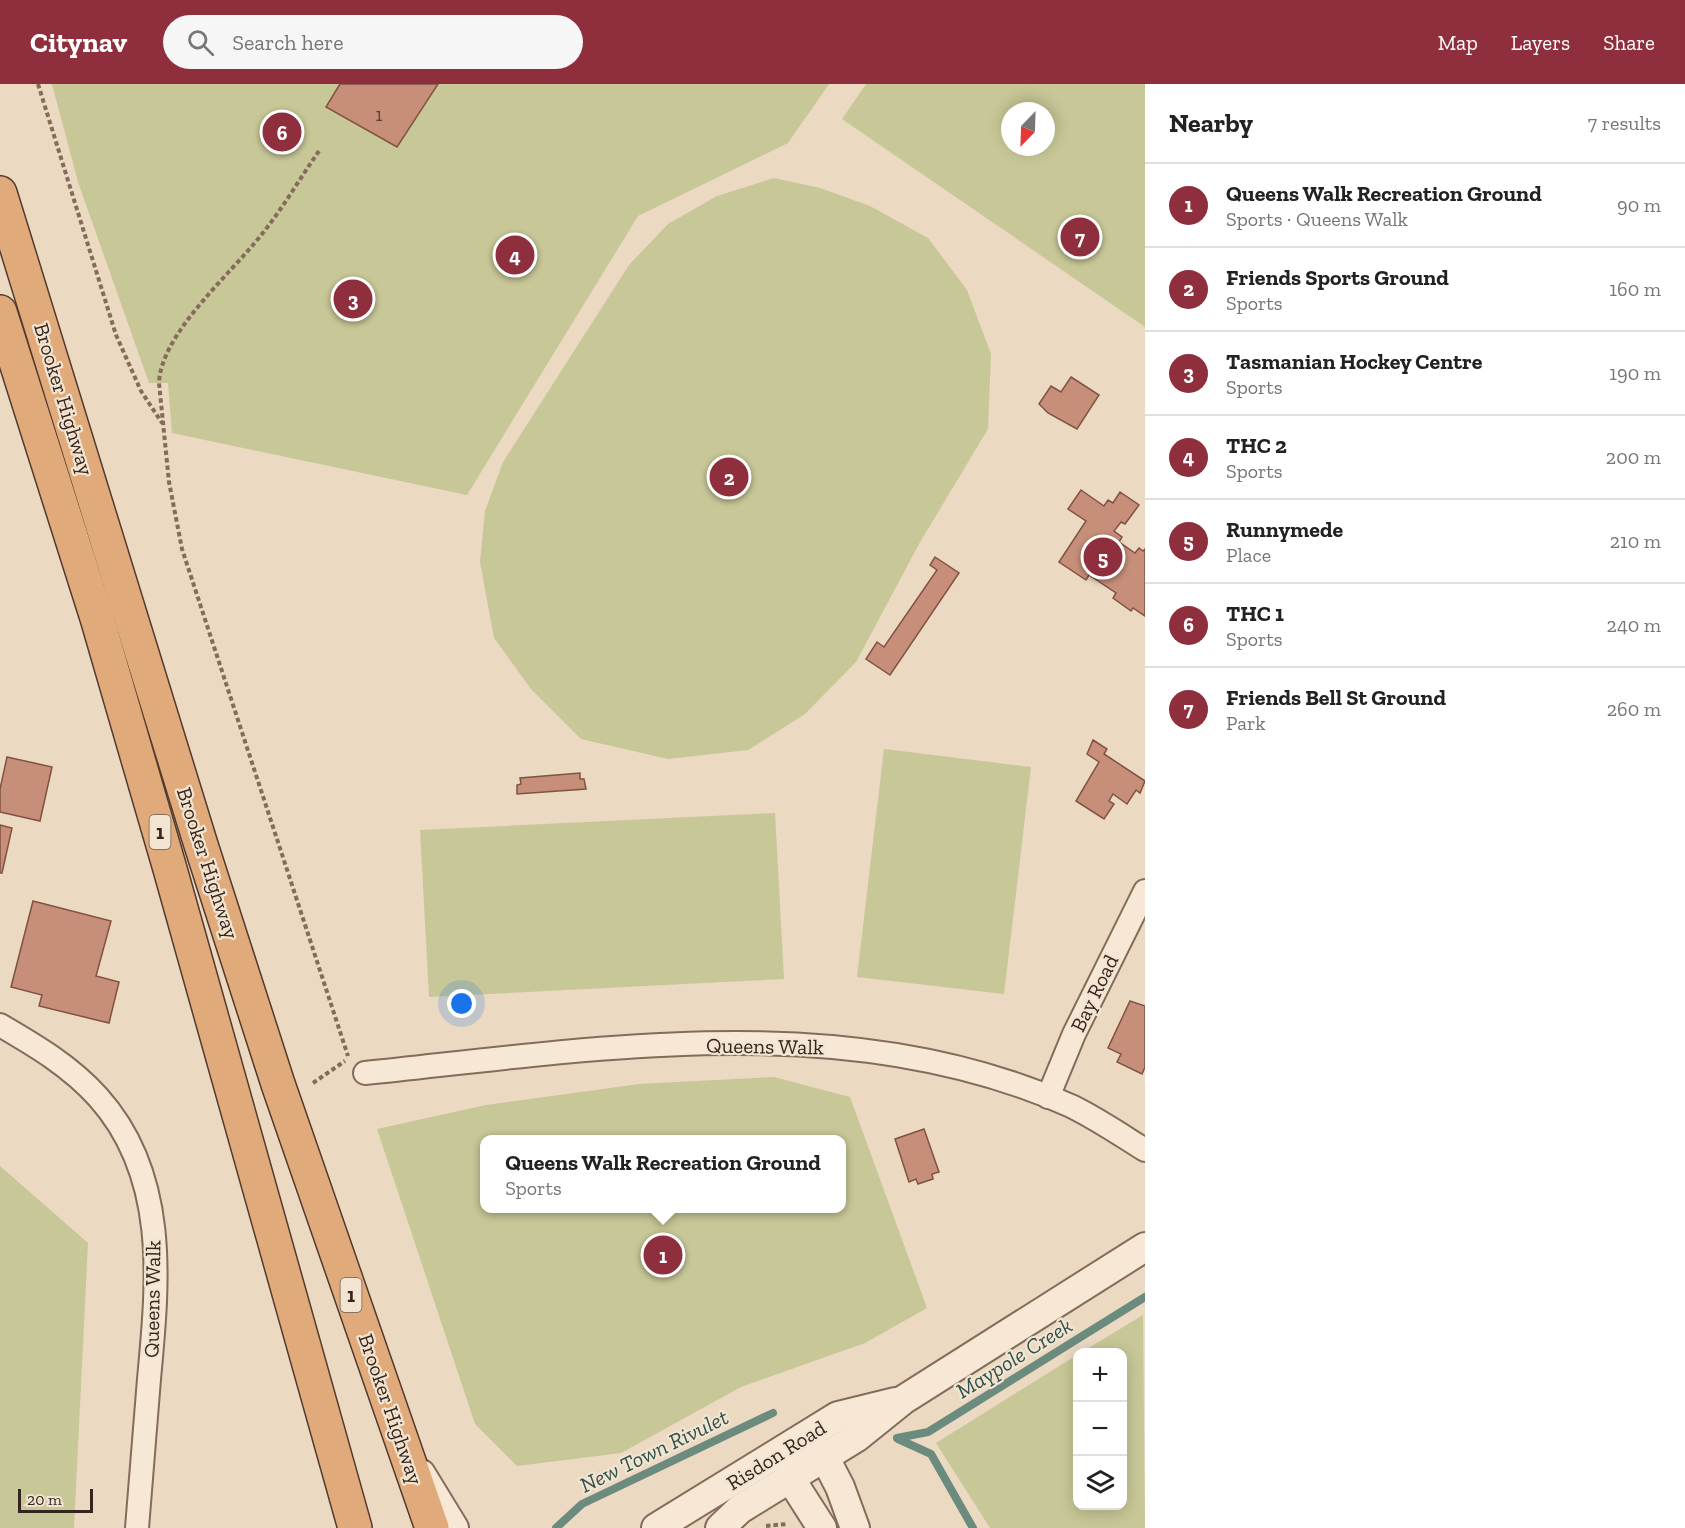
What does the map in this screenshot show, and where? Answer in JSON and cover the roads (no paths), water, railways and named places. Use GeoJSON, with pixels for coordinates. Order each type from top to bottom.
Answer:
{"type":"FeatureCollection","features":[{"type":"Feature","properties":{"kind":"highway","name":"Brooker Highway"},"geometry":{"type":"LineString","coordinates":[[0,193],[201,845],[285,1104],[432,1528]]}},
{"type":"Feature","properties":{"kind":"highway","name":"Brooker Highway"},"geometry":{"type":"LineString","coordinates":[[0,312],[97,618],[167,858],[355,1528]]}},
{"type":"Feature","properties":{"kind":"street","name":"Bay Road"},"geometry":{"type":"LineString","coordinates":[[1048,1097],[1074,1034],[1145,891]]}},
{"type":"Feature","properties":{"kind":"street","name":"Queens Walk"},"geometry":{"type":"LineString","coordinates":[[0,1024],[58,1062],[99,1099],[120,1128],[138,1164],[150,1199],[156,1243],[157,1286],[137,1528]]}},
{"type":"Feature","properties":{"kind":"street","name":"Queens Walk"},"geometry":{"type":"LineString","coordinates":[[366,1073],[612,1047],[718,1044],[820,1045],[913,1056],[975,1072],[1073,1107],[1145,1150]]}},
{"type":"Feature","properties":{"kind":"street","name":"Risdon Road"},"geometry":{"type":"LineString","coordinates":[[720,1528],[740,1509],[857,1437],[903,1400],[1145,1248]]}},
{"type":"Feature","properties":{"kind":"street","name":"Risdon Road"},"geometry":{"type":"LineString","coordinates":[[656,1528],[838,1416],[903,1400]]}},
{"type":"Feature","properties":{"kind":"street"},"geometry":{"type":"LineString","coordinates":[[822,1528],[790,1478],[792,1445],[825,1458],[840,1487],[855,1528]]}},
{"type":"Feature","properties":{"kind":"street"},"geometry":{"type":"LineString","coordinates":[[404,1447],[454,1528]]}},
{"type":"Feature","properties":{"kind":"waterway","name":"Maypole Creek"},"geometry":{"type":"LineString","coordinates":[[897,1438],[928,1432],[1145,1297]]}},
{"type":"Feature","properties":{"kind":"waterway","name":"New Town Rivulet"},"geometry":{"type":"LineString","coordinates":[[556,1528],[582,1504],[773,1413]]}},
{"type":"Feature","properties":{"kind":"waterway","name":"New Town Rivulet"},"geometry":{"type":"LineString","coordinates":[[898,1439],[931,1454],[973,1528]]}},
{"type":"Feature","properties":{"kind":"place","name":"THC 1"},"geometry":{"type":"Point","coordinates":[282,132]}},
{"type":"Feature","properties":{"kind":"place","name":"Friends Bell St Ground"},"geometry":{"type":"Point","coordinates":[1080,237]}},
{"type":"Feature","properties":{"kind":"place","name":"THC 2"},"geometry":{"type":"Point","coordinates":[515,255]}},
{"type":"Feature","properties":{"kind":"place","name":"Tasmanian Hockey Centre"},"geometry":{"type":"Point","coordinates":[353,299]}},
{"type":"Feature","properties":{"kind":"place","name":"Friends Sports Ground"},"geometry":{"type":"Point","coordinates":[729,477]}},
{"type":"Feature","properties":{"kind":"place","name":"Runnymede"},"geometry":{"type":"Point","coordinates":[1103,557]}},
{"type":"Feature","properties":{"kind":"place","name":"Queens Walk Recreation Ground"},"geometry":{"type":"Point","coordinates":[663,1255]}}]}
